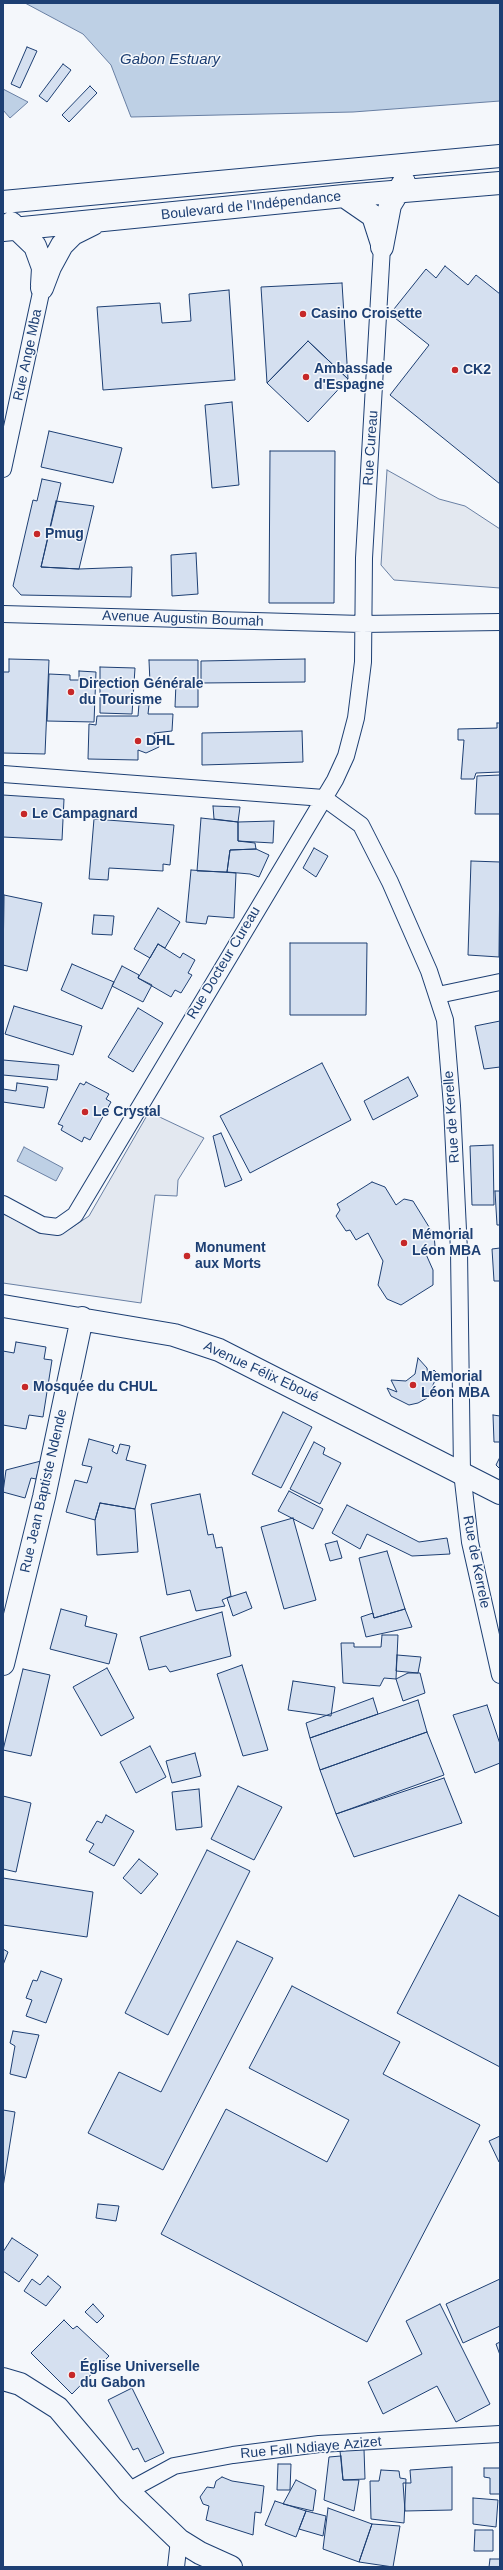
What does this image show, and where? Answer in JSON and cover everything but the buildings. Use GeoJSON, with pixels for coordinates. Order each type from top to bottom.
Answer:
{"type":"FeatureCollection","features":[{"type":"Feature","properties":{"kind":"main road","name":"Boulevard de l'Indépendance"},"geometry":{"type":"LineString","coordinates":[[3,202],[500,156]]}},
{"type":"Feature","properties":{"kind":"main road"},"geometry":{"type":"LineString","coordinates":[[382,247],[390,205],[396,192],[404,182],[409,180],[500,170]]}},
{"type":"Feature","properties":{"kind":"main road","name":"Boulevard de l'Indépendance"},"geometry":{"type":"LineString","coordinates":[[8,226],[100,222],[344,196],[500,183]]}},
{"type":"Feature","properties":{"kind":"main road"},"geometry":{"type":"LineString","coordinates":[[344,196],[373,216],[378,225],[382,247]]}},
{"type":"Feature","properties":{"kind":"main road"},"geometry":{"type":"LineString","coordinates":[[42,288],[50,267],[62,245],[73,234],[100,222]]}},
{"type":"Feature","properties":{"kind":"main road"},"geometry":{"type":"LineString","coordinates":[[8,226],[34,246],[40,256],[42,268],[42,288]]}},
{"type":"Feature","properties":{"kind":"main road","name":"Avenue Félix Eboué"},"geometry":{"type":"LineString","coordinates":[[3,1306],[82,1318],[174,1335],[219,1350],[462,1472],[500,1493]]}},
{"type":"Feature","properties":{"kind":"main road","name":"Rue Jean Baptiste Ndende"},"geometry":{"type":"LineString","coordinates":[[3,1664],[44,1497],[82,1318]]}},
{"type":"Feature","properties":{"kind":"main road"},"geometry":{"type":"LineString","coordinates":[[3,2378],[20,2384],[58,2408],[128,2491],[179,2540],[200,2553],[231,2567]]}},
{"type":"Feature","properties":{"kind":"street","name":"Rue Cureau"},"geometry":{"type":"LineString","coordinates":[[362,624],[382,247]]}},
{"type":"Feature","properties":{"kind":"street","name":"Rue Ange Mba"},"geometry":{"type":"LineString","coordinates":[[3,469],[42,288]]}},
{"type":"Feature","properties":{"kind":"street","name":"Avenue Augustin Boumah"},"geometry":{"type":"LineString","coordinates":[[3,614],[362,624],[500,622]]}},
{"type":"Feature","properties":{"kind":"street","name":"Rue Docteur Cureau"},"geometry":{"type":"LineString","coordinates":[[3,1204],[42,1225],[58,1227],[75,1214],[324,798],[346,756],[356,718],[363,662],[362,624]]}},
{"type":"Feature","properties":{"kind":"street"},"geometry":{"type":"LineString","coordinates":[[3,774],[324,798]]}},
{"type":"Feature","properties":{"kind":"street","name":"Rue de Kerelle"},"geometry":{"type":"LineString","coordinates":[[324,798],[362,825],[390,882],[438,995],[445,1020],[453,1114],[460,1259],[462,1472]]}},
{"type":"Feature","properties":{"kind":"street"},"geometry":{"type":"LineString","coordinates":[[438,995],[500,982]]}},
{"type":"Feature","properties":{"kind":"street","name":"Rue de Kerrele"},"geometry":{"type":"LineString","coordinates":[[462,1472],[470,1542],[500,1675]]}},
{"type":"Feature","properties":{"kind":"street","name":"Rue Fall Ndiaye Azizet"},"geometry":{"type":"LineString","coordinates":[[128,2491],[174,2466],[233,2455],[319,2444],[500,2434]]}},
{"type":"Feature","properties":{"kind":"street"},"geometry":{"type":"LineString","coordinates":[[176,2567],[179,2540]]}},
{"type":"Feature","properties":{"kind":"shaded area"},"geometry":{"type":"Polygon","coordinates":[[[387,470],[439,499],[465,506],[500,529],[500,588],[394,580],[381,565],[387,470]]]}},
{"type":"Feature","properties":{"kind":"shaded area"},"geometry":{"type":"Polygon","coordinates":[[[149,1112],[204,1138],[178,1180],[177,1196],[155,1195],[141,1303],[3,1283],[3,1214],[44,1233],[71,1228],[89,1216],[149,1112]]]}},
{"type":"Feature","properties":{"kind":"water","name":"Gabon Estuary"},"geometry":{"type":"Polygon","coordinates":[[[25,3],[500,3],[500,101],[353,112],[131,117],[111,65],[83,34],[25,3]]]}},
{"type":"Feature","properties":{"kind":"water"},"geometry":{"type":"Polygon","coordinates":[[[3,89],[28,102],[10,118],[3,110],[3,89]]]}},
{"type":"Feature","properties":{"kind":"water"},"geometry":{"type":"Polygon","coordinates":[[[24,1147],[63,1168],[56,1181],[17,1161],[24,1147]]]}},
{"type":"Feature","properties":{"kind":"place","name":"Casino Croisette"},"geometry":{"type":"Point","coordinates":[303,314]}},
{"type":"Feature","properties":{"kind":"place","name":"CK2"},"geometry":{"type":"Point","coordinates":[455,370]}},
{"type":"Feature","properties":{"kind":"place","name":"Ambassade d'Espagne"},"geometry":{"type":"Point","coordinates":[306,377]}},
{"type":"Feature","properties":{"kind":"place","name":"Pmug"},"geometry":{"type":"Point","coordinates":[37,534]}},
{"type":"Feature","properties":{"kind":"place","name":"Direction Générale du Tourisme"},"geometry":{"type":"Point","coordinates":[71,692]}},
{"type":"Feature","properties":{"kind":"place","name":"DHL"},"geometry":{"type":"Point","coordinates":[138,741]}},
{"type":"Feature","properties":{"kind":"place","name":"Le Campagnard"},"geometry":{"type":"Point","coordinates":[24,814]}},
{"type":"Feature","properties":{"kind":"place","name":"Le Crystal"},"geometry":{"type":"Point","coordinates":[85,1112]}},
{"type":"Feature","properties":{"kind":"place","name":"Mémorial Léon MBA"},"geometry":{"type":"Point","coordinates":[404,1243]}},
{"type":"Feature","properties":{"kind":"place","name":"Monument aux Morts"},"geometry":{"type":"Point","coordinates":[187,1256]}},
{"type":"Feature","properties":{"kind":"place","name":"Memorial Léon MBA"},"geometry":{"type":"Point","coordinates":[413,1385]}},
{"type":"Feature","properties":{"kind":"place","name":"Mosquée du CHUL"},"geometry":{"type":"Point","coordinates":[25,1387]}},
{"type":"Feature","properties":{"kind":"place","name":"Église Universelle du Gabon"},"geometry":{"type":"Point","coordinates":[72,2375]}}]}
